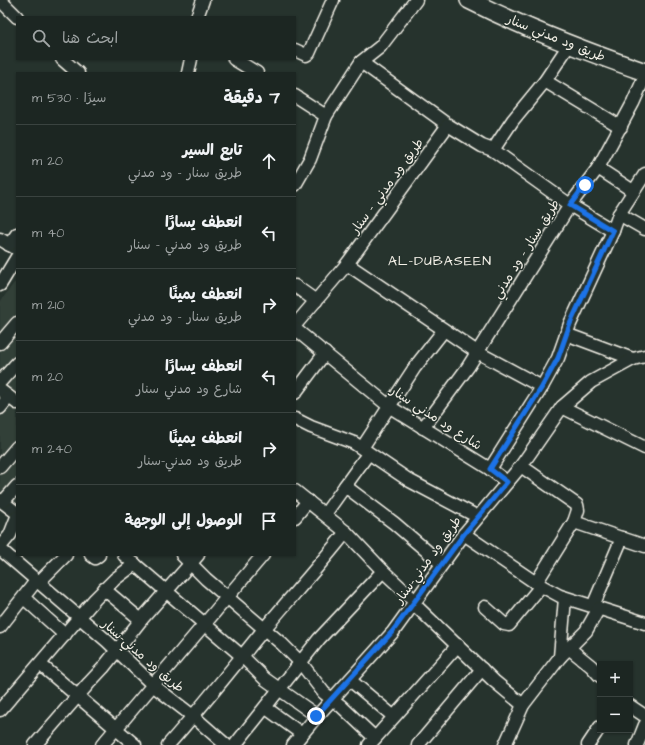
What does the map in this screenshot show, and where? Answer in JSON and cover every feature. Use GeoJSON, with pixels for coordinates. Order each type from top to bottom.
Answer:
{"type":"FeatureCollection","features":[{"type":"Feature","properties":{"kind":"highway","name":"طريق ود مدني سنار"},"geometry":{"type":"LineString","coordinates":[[469,0],[500,16],[569,45],[645,72]]}},
{"type":"Feature","properties":{"kind":"street"},"geometry":{"type":"LineString","coordinates":[[0,0],[16,16]]}},
{"type":"Feature","properties":{"kind":"street"},"geometry":{"type":"LineString","coordinates":[[198,16],[203,0]]}},
{"type":"Feature","properties":{"kind":"street"},"geometry":{"type":"LineString","coordinates":[[296,50],[306,55],[309,53],[333,0]]}},
{"type":"Feature","properties":{"kind":"street"},"geometry":{"type":"LineString","coordinates":[[296,183],[310,159],[326,116],[361,62],[380,46],[416,0]]}},
{"type":"Feature","properties":{"kind":"street"},"geometry":{"type":"LineString","coordinates":[[493,150],[513,120],[545,81],[569,45]]}},
{"type":"Feature","properties":{"kind":"street"},"geometry":{"type":"LineString","coordinates":[[63,60],[77,72]]}},
{"type":"Feature","properties":{"kind":"street"},"geometry":{"type":"LineString","coordinates":[[188,72],[191,60]]}},
{"type":"Feature","properties":{"kind":"street"},"geometry":{"type":"LineString","coordinates":[[236,60],[255,72]]}},
{"type":"Feature","properties":{"kind":"street"},"geometry":{"type":"LineString","coordinates":[[361,62],[448,125],[482,146],[493,150],[570,205],[613,231]]}},
{"type":"Feature","properties":{"kind":"street","name":"طريق سنار - ود مدني"},"geometry":{"type":"LineString","coordinates":[[423,428],[451,391],[477,352],[570,205],[598,168],[621,127],[645,76]]}},
{"type":"Feature","properties":{"kind":"street"},"geometry":{"type":"LineString","coordinates":[[545,81],[621,127]]}},
{"type":"Feature","properties":{"kind":"street"},"geometry":{"type":"LineString","coordinates":[[296,97],[326,116]]}},
{"type":"Feature","properties":{"kind":"street","name":"طريق ود مدني - سنار"},"geometry":{"type":"LineString","coordinates":[[296,324],[347,264],[448,125]]}},
{"type":"Feature","properties":{"kind":"street"},"geometry":{"type":"LineString","coordinates":[[598,168],[633,191]]}},
{"type":"Feature","properties":{"kind":"street"},"geometry":{"type":"LineString","coordinates":[[490,469],[542,387],[558,358],[566,334],[613,231],[619,214],[645,174]]}},
{"type":"Feature","properties":{"kind":"street"},"geometry":{"type":"LineString","coordinates":[[619,214],[645,229]]}},
{"type":"Feature","properties":{"kind":"street"},"geometry":{"type":"LineString","coordinates":[[9,244],[16,235]]}},
{"type":"Feature","properties":{"kind":"street"},"geometry":{"type":"LineString","coordinates":[[0,285],[16,259]]}},
{"type":"Feature","properties":{"kind":"street"},"geometry":{"type":"LineString","coordinates":[[347,264],[477,352],[542,387]]}},
{"type":"Feature","properties":{"kind":"street"},"geometry":{"type":"LineString","coordinates":[[296,287],[316,300]]}},
{"type":"Feature","properties":{"kind":"street"},"geometry":{"type":"LineString","coordinates":[[0,343],[16,324]]}},
{"type":"Feature","properties":{"kind":"street","name":"شارع ود مدني سنار"},"geometry":{"type":"LineString","coordinates":[[296,329],[390,407],[490,469],[507,482]]}},
{"type":"Feature","properties":{"kind":"street"},"geometry":{"type":"LineString","coordinates":[[325,514],[345,486],[390,407],[415,367],[444,330]]}},
{"type":"Feature","properties":{"kind":"street"},"geometry":{"type":"LineString","coordinates":[[566,334],[641,355]]}},
{"type":"Feature","properties":{"kind":"street"},"geometry":{"type":"LineString","coordinates":[[296,392],[325,353]]}},
{"type":"Feature","properties":{"kind":"street","name":"طريق ود مدني-سنار"},"geometry":{"type":"LineString","coordinates":[[266,708],[301,740],[316,716],[392,632],[464,534],[521,466],[562,407],[591,382],[605,373],[641,355]]}},
{"type":"Feature","properties":{"kind":"street"},"geometry":{"type":"LineString","coordinates":[[0,382],[16,364]]}},
{"type":"Feature","properties":{"kind":"street"},"geometry":{"type":"LineString","coordinates":[[0,408],[9,397]]}},
{"type":"Feature","properties":{"kind":"street"},"geometry":{"type":"LineString","coordinates":[[562,407],[645,448]]}},
{"type":"Feature","properties":{"kind":"street"},"geometry":{"type":"LineString","coordinates":[[296,419],[365,451],[410,481],[478,517]]}},
{"type":"Feature","properties":{"kind":"street"},"geometry":{"type":"LineString","coordinates":[[0,467],[16,448]]}},
{"type":"Feature","properties":{"kind":"street"},"geometry":{"type":"LineString","coordinates":[[485,607],[504,624],[508,625],[539,584],[574,522],[578,510],[577,505],[521,466]]}},
{"type":"Feature","properties":{"kind":"street"},"geometry":{"type":"LineString","coordinates":[[345,486],[394,523],[442,564]]}},
{"type":"Feature","properties":{"kind":"street"},"geometry":{"type":"LineString","coordinates":[[16,487],[2,501],[16,512]]}},
{"type":"Feature","properties":{"kind":"street"},"geometry":{"type":"LineString","coordinates":[[296,492],[346,532],[383,571],[482,669],[523,705]]}},
{"type":"Feature","properties":{"kind":"street"},"geometry":{"type":"LineString","coordinates":[[296,516],[308,501]]}},
{"type":"Feature","properties":{"kind":"street"},"geometry":{"type":"LineString","coordinates":[[16,520],[10,535],[0,548],[37,582]]}},
{"type":"Feature","properties":{"kind":"street"},"geometry":{"type":"LineString","coordinates":[[574,522],[645,546]]}},
{"type":"Feature","properties":{"kind":"street"},"geometry":{"type":"LineString","coordinates":[[168,745],[194,717],[265,628],[306,582],[346,532]]}},
{"type":"Feature","properties":{"kind":"street"},"geometry":{"type":"LineString","coordinates":[[464,534],[539,584],[565,598],[645,623]]}},
{"type":"Feature","properties":{"kind":"street"},"geometry":{"type":"LineString","coordinates":[[505,745],[523,705],[560,657],[570,649],[586,631],[622,538]]}},
{"type":"Feature","properties":{"kind":"street"},"geometry":{"type":"LineString","coordinates":[[0,627],[37,582],[65,556]]}},
{"type":"Feature","properties":{"kind":"street"},"geometry":{"type":"LineString","coordinates":[[125,556],[243,657],[279,690],[316,716]]}},
{"type":"Feature","properties":{"kind":"street"},"geometry":{"type":"LineString","coordinates":[[102,745],[154,686],[262,556]]}},
{"type":"Feature","properties":{"kind":"street"},"geometry":{"type":"LineString","coordinates":[[35,745],[118,650],[166,591],[190,558],[227,597],[265,628],[301,663],[324,693],[372,741],[458,645]]}},
{"type":"Feature","properties":{"kind":"street"},"geometry":{"type":"LineString","coordinates":[[0,710],[41,665],[104,589],[135,564]]}},
{"type":"Feature","properties":{"kind":"street"},"geometry":{"type":"LineString","coordinates":[[235,745],[337,619],[383,571]]}},
{"type":"Feature","properties":{"kind":"street","name":"طريق ود مدني-سنار"},"geometry":{"type":"LineString","coordinates":[[37,582],[118,650],[154,686],[194,717],[226,745]]}},
{"type":"Feature","properties":{"kind":"street"},"geometry":{"type":"LineString","coordinates":[[104,589],[141,620]]}},
{"type":"Feature","properties":{"kind":"street"},"geometry":{"type":"LineString","coordinates":[[24,598],[65,635]]}},
{"type":"Feature","properties":{"kind":"street"},"geometry":{"type":"LineString","coordinates":[[560,657],[565,598]]}},
{"type":"Feature","properties":{"kind":"street"},"geometry":{"type":"LineString","coordinates":[[570,649],[597,673]]}},
{"type":"Feature","properties":{"kind":"street"},"geometry":{"type":"LineString","coordinates":[[41,665],[134,745]]}},
{"type":"Feature","properties":{"kind":"street"},"geometry":{"type":"LineString","coordinates":[[418,745],[482,669]]}},
{"type":"Feature","properties":{"kind":"street"},"geometry":{"type":"LineString","coordinates":[[350,680],[393,716]]}},
{"type":"Feature","properties":{"kind":"street"},"geometry":{"type":"LineString","coordinates":[[633,708],[645,716]]}},
{"type":"Feature","properties":{"kind":"street"},"geometry":{"type":"LineString","coordinates":[[637,745],[645,725]]}},
{"type":"Feature","properties":{"kind":"street"},"geometry":{"type":"LineString","coordinates":[[588,745],[597,732]]}},
{"type":"Feature","properties":{"kind":"shaded area"},"geometry":{"type":"Polygon","coordinates":[[[14,283],[16,283],[16,511],[0,498],[0,302],[14,283]]]}},
{"type":"Feature","properties":{"kind":"district","name":"AL-DUBASEEN"},"geometry":{"type":"Point","coordinates":[440,261]}},
{"type":"Feature","properties":{"kind":"route"},"geometry":{"type":"LineString","coordinates":[[316,716],[392,632],[464,534],[507,482],[490,469],[542,387],[558,358],[575,311],[613,231],[570,205],[585,185]]}}]}
